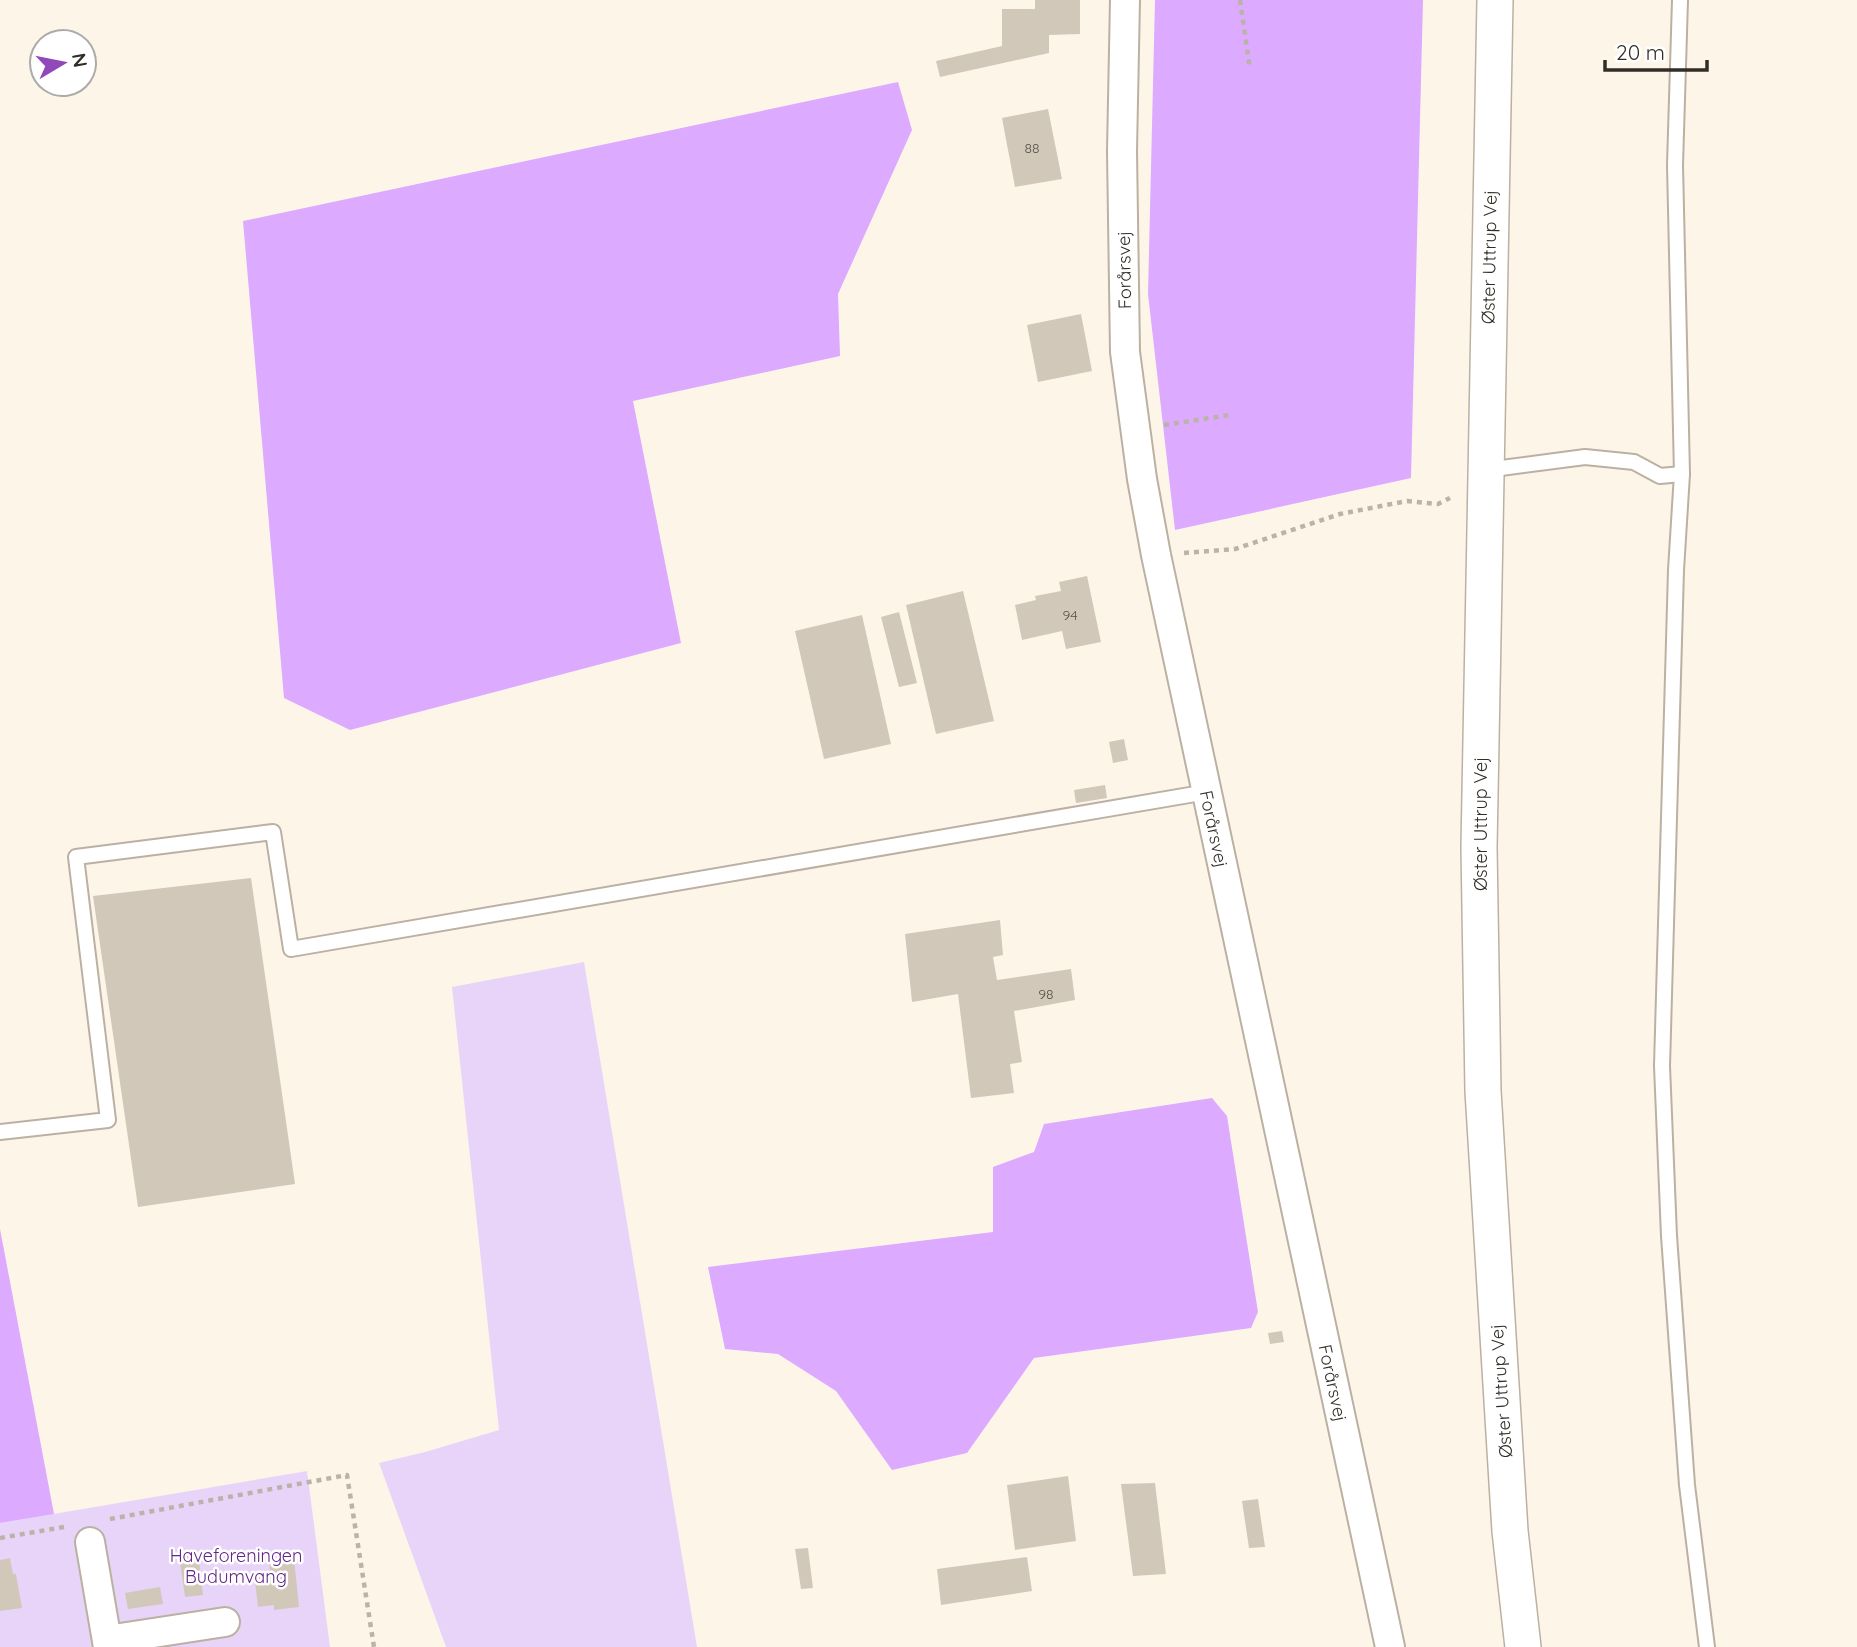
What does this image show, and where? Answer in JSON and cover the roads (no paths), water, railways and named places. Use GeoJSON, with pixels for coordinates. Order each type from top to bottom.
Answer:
{"type":"FeatureCollection","features":[{"type":"Feature","properties":{"kind":"street","name":"Forårsvej"},"geometry":{"type":"LineString","coordinates":[[1125,0],[1122,150],[1125,352],[1142,479],[1390,1647]]}},
{"type":"Feature","properties":{"kind":"street","name":"Øster Uttrup Vej"},"geometry":{"type":"LineString","coordinates":[[1495,0],[1479,847],[1483,1091],[1510,1531],[1523,1647]]}},
{"type":"Feature","properties":{"kind":"street"},"geometry":{"type":"LineString","coordinates":[[89,1529],[107,1643],[225,1622]]}},
{"type":"Feature","properties":{"kind":"lane"},"geometry":{"type":"LineString","coordinates":[[1680,0],[1675,165],[1682,474],[1676,570],[1662,1066],[1669,1236],[1687,1485],[1707,1647]]}},
{"type":"Feature","properties":{"kind":"lane"},"geometry":{"type":"LineString","coordinates":[[1485,470],[1585,457],[1634,462],[1660,476],[1682,474]]}},
{"type":"Feature","properties":{"kind":"lane"},"geometry":{"type":"LineString","coordinates":[[0,1132],[108,1120],[76,857],[273,832],[291,949],[1207,792]]}},
{"type":"Feature","properties":{"kind":"park label","name":"Haveforeningen Budumvang"},"geometry":{"type":"Point","coordinates":[236,1565]}}]}
